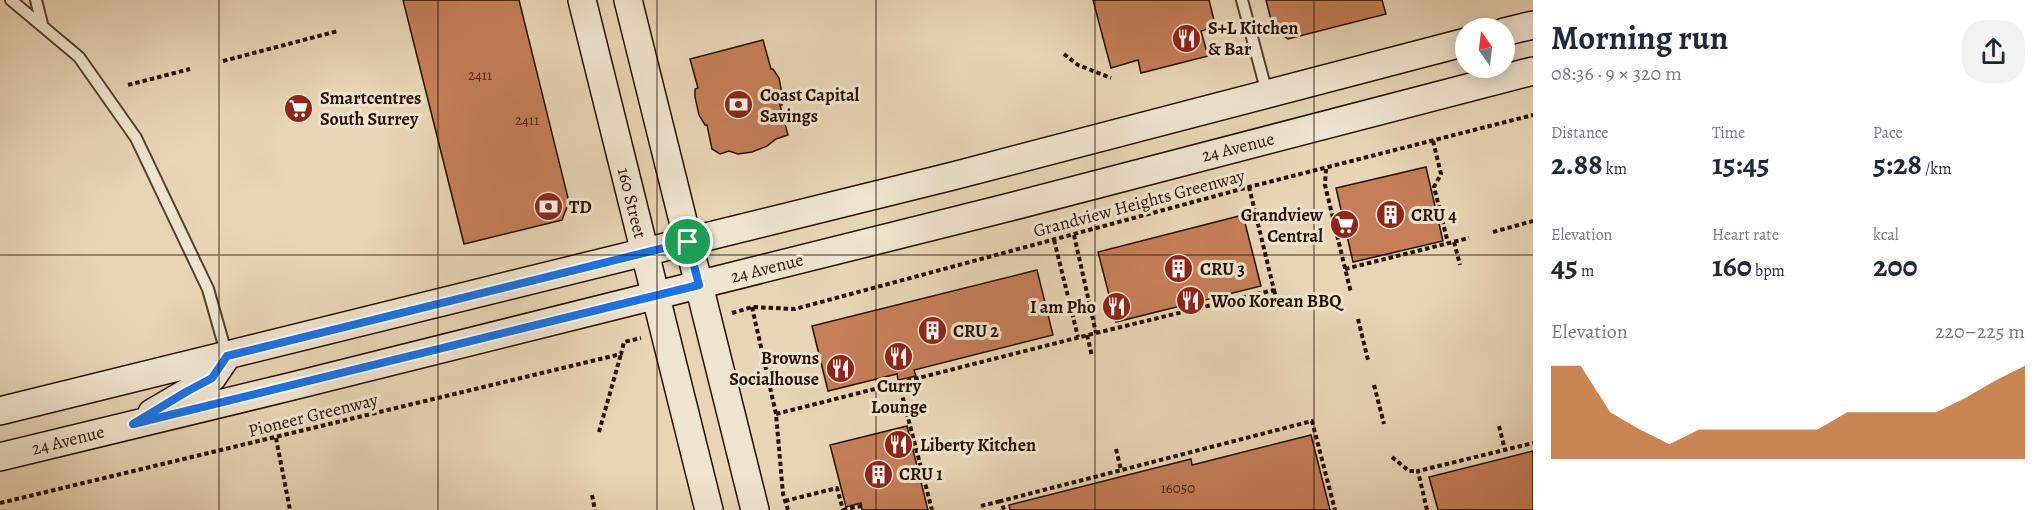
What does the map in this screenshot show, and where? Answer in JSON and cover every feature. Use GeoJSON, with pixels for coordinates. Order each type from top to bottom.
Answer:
{"type":"FeatureCollection","features":[{"type":"Feature","properties":{"kind":"main road","name":"160 Street"},"geometry":{"type":"LineString","coordinates":[[582,0],[709,510]]}},
{"type":"Feature","properties":{"kind":"main road"},"geometry":{"type":"LineString","coordinates":[[631,1],[755,510]]}},
{"type":"Feature","properties":{"kind":"main road"},"geometry":{"type":"LineString","coordinates":[[1515,29],[1533,25]]}},
{"type":"Feature","properties":{"kind":"main road"},"geometry":{"type":"LineString","coordinates":[[0,411],[953,176],[1455,45]]}},
{"type":"Feature","properties":{"kind":"main road","name":"24 Avenue"},"geometry":{"type":"LineString","coordinates":[[0,457],[1006,208],[1533,71]]}},
{"type":"Feature","properties":{"kind":"main road"},"geometry":{"type":"LineString","coordinates":[[133,424],[212,378],[227,356]]}},
{"type":"Feature","properties":{"kind":"lane"},"geometry":{"type":"LineString","coordinates":[[11,0],[79,57],[136,138],[208,289],[227,356]]}},
{"type":"Feature","properties":{"kind":"lane"},"geometry":{"type":"LineString","coordinates":[[36,0],[42,24]]}},
{"type":"Feature","properties":{"kind":"lane"},"geometry":{"type":"LineString","coordinates":[[1242,0],[1267,93]]}},
{"type":"Feature","properties":{"kind":"path"},"geometry":{"type":"LineString","coordinates":[[223,61],[338,31]]}},
{"type":"Feature","properties":{"kind":"path"},"geometry":{"type":"LineString","coordinates":[[1064,54],[1078,65],[1111,78]]}},
{"type":"Feature","properties":{"kind":"path"},"geometry":{"type":"LineString","coordinates":[[128,85],[190,69]]}},
{"type":"Feature","properties":{"kind":"path","name":"Grandview Heights Greenway"},"geometry":{"type":"LineString","coordinates":[[776,414],[752,307],[795,309],[1249,187],[1533,115]]}},
{"type":"Feature","properties":{"kind":"path"},"geometry":{"type":"LineString","coordinates":[[1433,141],[1441,174],[1434,187],[1448,243]]}},
{"type":"Feature","properties":{"kind":"path"},"geometry":{"type":"LineString","coordinates":[[1326,169],[1325,185],[1351,293]]}},
{"type":"Feature","properties":{"kind":"path"},"geometry":{"type":"LineString","coordinates":[[1249,187],[1279,310]]}},
{"type":"Feature","properties":{"kind":"path"},"geometry":{"type":"LineString","coordinates":[[1493,232],[1533,221]]}},
{"type":"Feature","properties":{"kind":"path"},"geometry":{"type":"LineString","coordinates":[[1074,235],[1096,333]]}},
{"type":"Feature","properties":{"kind":"path"},"geometry":{"type":"LineString","coordinates":[[1345,268],[1469,238]]}},
{"type":"Feature","properties":{"kind":"path"},"geometry":{"type":"LineString","coordinates":[[1054,240],[1078,338]]}},
{"type":"Feature","properties":{"kind":"path"},"geometry":{"type":"LineString","coordinates":[[1454,242],[1460,265]]}},
{"type":"Feature","properties":{"kind":"path"},"geometry":{"type":"LineString","coordinates":[[788,510],[785,501],[776,414],[1274,290]]}},
{"type":"Feature","properties":{"kind":"path"},"geometry":{"type":"LineString","coordinates":[[1358,319],[1368,360]]}},
{"type":"Feature","properties":{"kind":"path"},"geometry":{"type":"LineString","coordinates":[[1087,335],[1092,356]]}},
{"type":"Feature","properties":{"kind":"path"},"geometry":{"type":"LineString","coordinates":[[599,432],[624,342]]}},
{"type":"Feature","properties":{"kind":"path","name":"Pioneer Greenway"},"geometry":{"type":"LineString","coordinates":[[0,504],[621,354]]}},
{"type":"Feature","properties":{"kind":"path"},"geometry":{"type":"LineString","coordinates":[[899,383],[932,510]]}},
{"type":"Feature","properties":{"kind":"path"},"geometry":{"type":"LineString","coordinates":[[1374,385],[1384,424]]}},
{"type":"Feature","properties":{"kind":"path"},"geometry":{"type":"LineString","coordinates":[[981,506],[1312,421],[1335,510]]}},
{"type":"Feature","properties":{"kind":"path"},"geometry":{"type":"LineString","coordinates":[[1499,426],[1505,450]]}},
{"type":"Feature","properties":{"kind":"path"},"geometry":{"type":"LineString","coordinates":[[276,438],[290,510]]}},
{"type":"Feature","properties":{"kind":"path"},"geometry":{"type":"LineString","coordinates":[[1392,457],[1409,471],[1418,471],[1533,443]]}},
{"type":"Feature","properties":{"kind":"path"},"geometry":{"type":"LineString","coordinates":[[1116,449],[1121,470]]}},
{"type":"Feature","properties":{"kind":"path"},"geometry":{"type":"LineString","coordinates":[[1418,471],[1427,510]]}},
{"type":"Feature","properties":{"kind":"path"},"geometry":{"type":"LineString","coordinates":[[785,501],[837,488],[843,510],[861,506]]}},
{"type":"Feature","properties":{"kind":"path"},"geometry":{"type":"LineString","coordinates":[[591,495],[595,510]]}},
{"type":"Feature","properties":{"kind":"path"},"geometry":{"type":"LineString","coordinates":[[1001,501],[1004,510]]}},
{"type":"Feature","properties":{"kind":"building"},"geometry":{"type":"Polygon","coordinates":[[[403,0],[519,0],[569,202],[562,220],[464,244],[403,0]]]}},
{"type":"Feature","properties":{"kind":"building"},"geometry":{"type":"Polygon","coordinates":[[[1093,0],[1209,0],[1214,20],[1209,21],[1211,28],[1201,31],[1208,56],[1141,73],[1138,60],[1111,68],[1093,0]]]}},
{"type":"Feature","properties":{"kind":"building"},"geometry":{"type":"Polygon","coordinates":[[[1266,0],[1382,0],[1386,14],[1288,39],[1273,28],[1266,0]]]}},
{"type":"Feature","properties":{"kind":"building"},"geometry":{"type":"Polygon","coordinates":[[[763,40],[771,69],[779,78],[782,94],[782,105],[780,105],[788,135],[752,152],[738,154],[729,151],[720,154],[712,149],[707,125],[699,115],[695,97],[695,89],[698,88],[690,59],[763,40]]]}},
{"type":"Feature","properties":{"kind":"building","name":"CRU 4"},"geometry":{"type":"Polygon","coordinates":[[[1426,167],[1443,241],[1353,262],[1336,188],[1426,167]]]}},
{"type":"Feature","properties":{"kind":"building","name":"CRU 3"},"geometry":{"type":"Polygon","coordinates":[[[1243,215],[1261,286],[1116,322],[1098,252],[1243,215]]]}},
{"type":"Feature","properties":{"kind":"building","name":"CRU 2"},"geometry":{"type":"Polygon","coordinates":[[[1037,270],[1053,335],[914,370],[916,376],[898,380],[897,374],[828,391],[812,326],[1037,270]]]}},
{"type":"Feature","properties":{"kind":"building","name":"CRU 1"},"geometry":{"type":"Polygon","coordinates":[[[907,426],[928,510],[862,510],[861,503],[846,507],[830,445],[907,426]]]}},
{"type":"Feature","properties":{"kind":"building"},"geometry":{"type":"Polygon","coordinates":[[[1311,435],[1330,510],[1010,510],[1009,505],[1191,459],[1192,465],[1311,435]]]}},
{"type":"Feature","properties":{"kind":"building"},"geometry":{"type":"Polygon","coordinates":[[[1533,451],[1533,510],[1438,510],[1429,477],[1533,451]]]}},
{"type":"Feature","properties":{"kind":"place","name":"S+L Kitchen & Bar"},"geometry":{"type":"Point","coordinates":[1187,38]}},
{"type":"Feature","properties":{"kind":"place","name":"Coast Capital Savings"},"geometry":{"type":"Point","coordinates":[739,105]}},
{"type":"Feature","properties":{"kind":"place","name":"Smartcentres South Surrey"},"geometry":{"type":"Point","coordinates":[299,108]}},
{"type":"Feature","properties":{"kind":"place","name":"TD"},"geometry":{"type":"Point","coordinates":[548,207]}},
{"type":"Feature","properties":{"kind":"place","name":"CRU 4"},"geometry":{"type":"Point","coordinates":[1390,215]}},
{"type":"Feature","properties":{"kind":"place","name":"Grandview Central"},"geometry":{"type":"Point","coordinates":[1344,225]}},
{"type":"Feature","properties":{"kind":"place","name":"CRU 3"},"geometry":{"type":"Point","coordinates":[1179,269]}},
{"type":"Feature","properties":{"kind":"place","name":"Woo Korean BBQ"},"geometry":{"type":"Point","coordinates":[1190,301]}},
{"type":"Feature","properties":{"kind":"place","name":"I am Pho"},"geometry":{"type":"Point","coordinates":[1117,307]}},
{"type":"Feature","properties":{"kind":"place","name":"CRU 2"},"geometry":{"type":"Point","coordinates":[932,331]}},
{"type":"Feature","properties":{"kind":"place","name":"Curry Lounge"},"geometry":{"type":"Point","coordinates":[899,357]}},
{"type":"Feature","properties":{"kind":"place","name":"Browns Socialhouse"},"geometry":{"type":"Point","coordinates":[840,368]}},
{"type":"Feature","properties":{"kind":"place","name":"Liberty Kitchen"},"geometry":{"type":"Point","coordinates":[899,445]}},
{"type":"Feature","properties":{"kind":"place","name":"CRU 1"},"geometry":{"type":"Point","coordinates":[878,474]}},
{"type":"Feature","properties":{"kind":"route"},"geometry":{"type":"LineString","coordinates":[[688,242],[699,285],[133,424],[212,378],[227,356],[688,242]]}}]}
